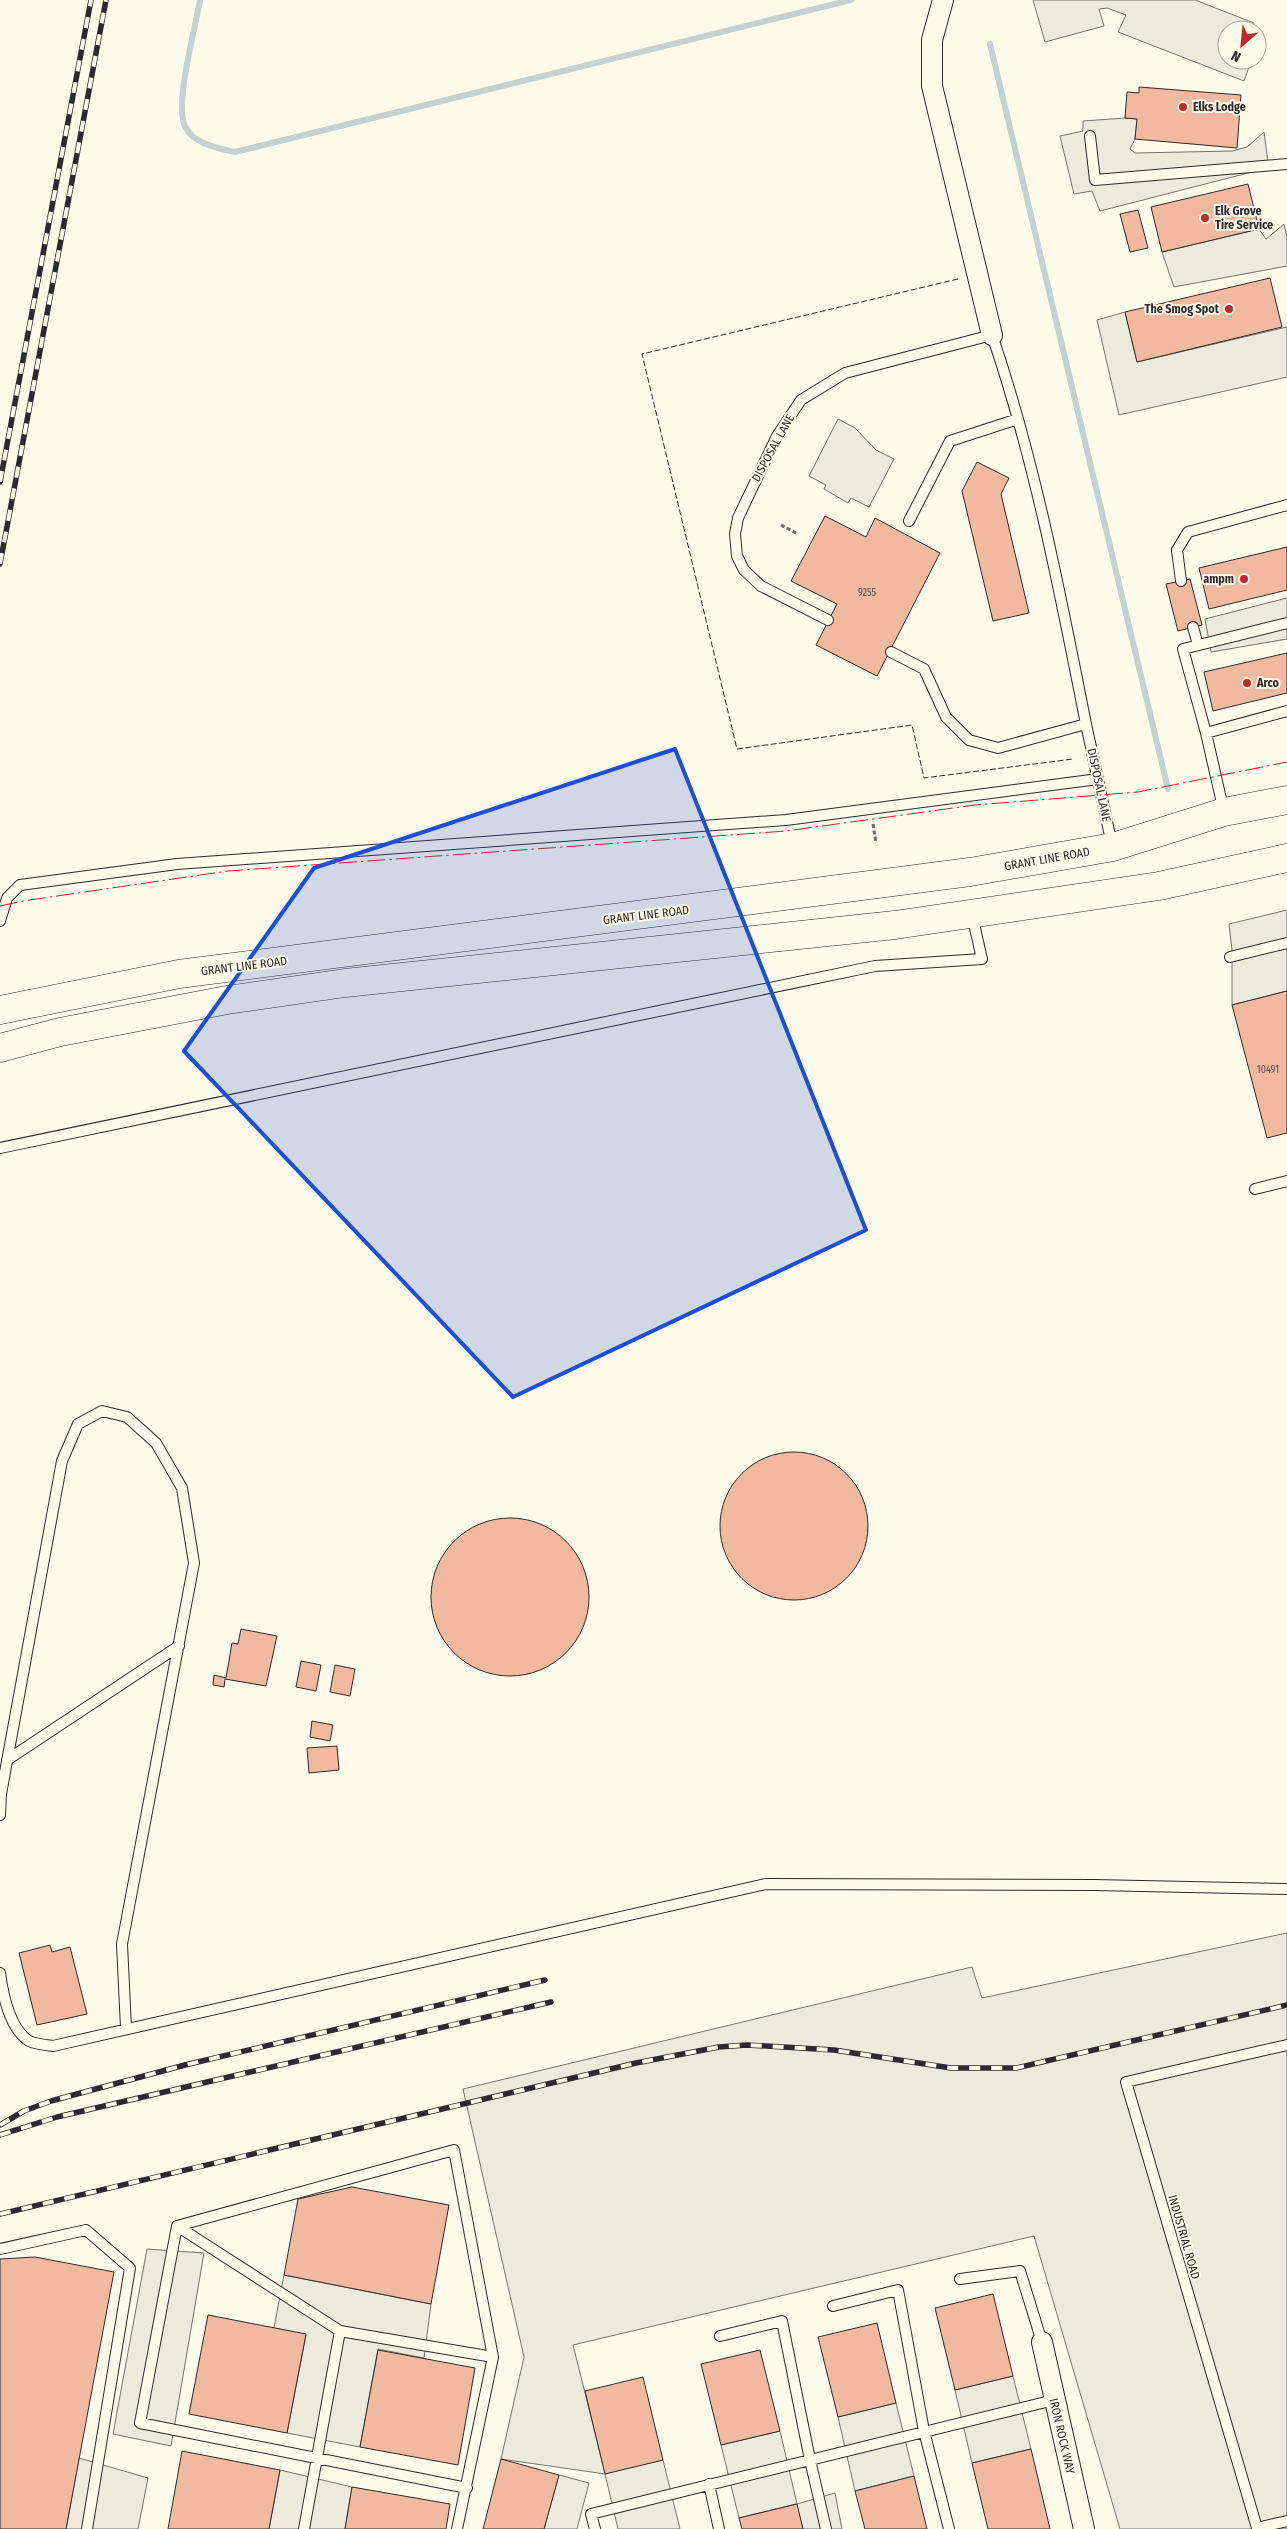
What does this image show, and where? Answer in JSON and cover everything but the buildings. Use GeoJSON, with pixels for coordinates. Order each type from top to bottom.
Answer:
{"type":"FeatureCollection","features":[{"type":"Feature","properties":{"kind":"main road","name":"GRANT LINE ROAD"},"geometry":{"type":"LineString","coordinates":[[0,1010],[179,974],[970,872],[1113,847],[1224,812],[1287,800]]}},
{"type":"Feature","properties":{"kind":"main road"},"geometry":{"type":"LineString","coordinates":[[0,1048],[60,1032],[226,1000],[345,983],[687,948],[971,914],[1159,886],[1287,858]]}},
{"type":"Feature","properties":{"kind":"street","name":"DISPOSAL LANE"},"geometry":{"type":"LineString","coordinates":[[944,0],[932,40],[932,86],[992,335]]}},
{"type":"Feature","properties":{"kind":"street","name":"IRON ROCK WAY"},"geometry":{"type":"LineString","coordinates":[[1042,2342],[1084,2529]]}},
{"type":"Feature","properties":{"kind":"lane"},"geometry":{"type":"LineString","coordinates":[[1090,136],[1095,180],[1287,164]]}},
{"type":"Feature","properties":{"kind":"lane","name":"DISPOSAL LANE"},"geometry":{"type":"LineString","coordinates":[[828,620],[761,586],[744,570],[737,556],[735,534],[738,518],[777,436],[801,400],[845,373],[992,335],[1018,419],[1054,562],[1086,724],[1113,847]]}},
{"type":"Feature","properties":{"kind":"lane"},"geometry":{"type":"LineString","coordinates":[[909,521],[950,441],[1018,419]]}},
{"type":"Feature","properties":{"kind":"lane"},"geometry":{"type":"LineString","coordinates":[[1181,581],[1177,550],[1188,532],[1287,505]]}},
{"type":"Feature","properties":{"kind":"lane"},"geometry":{"type":"LineString","coordinates":[[1224,812],[1206,732],[1183,650],[1287,623]]}},
{"type":"Feature","properties":{"kind":"lane"},"geometry":{"type":"LineString","coordinates":[[1193,627],[1198,645]]}},
{"type":"Feature","properties":{"kind":"lane"},"geometry":{"type":"LineString","coordinates":[[891,652],[924,669],[946,717],[969,740],[998,748],[1086,724]]}},
{"type":"Feature","properties":{"kind":"lane"},"geometry":{"type":"LineString","coordinates":[[1206,732],[1287,711]]}},
{"type":"Feature","properties":{"kind":"lane"},"geometry":{"type":"LineString","coordinates":[[0,921],[7,898],[12,890],[20,885],[167,865],[786,820],[1098,779]]}},
{"type":"Feature","properties":{"kind":"lane"},"geometry":{"type":"LineString","coordinates":[[0,1148],[875,966],[982,959],[971,914]]}},
{"type":"Feature","properties":{"kind":"lane"},"geometry":{"type":"LineString","coordinates":[[1230,957],[1287,943]]}},
{"type":"Feature","properties":{"kind":"lane"},"geometry":{"type":"LineString","coordinates":[[1255,1189],[1287,1181]]}},
{"type":"Feature","properties":{"kind":"lane"},"geometry":{"type":"LineString","coordinates":[[0,1815],[1,1794],[62,1462],[78,1424],[102,1411],[127,1417],[156,1443],[182,1488],[194,1563],[122,1944],[126,2028]]}},
{"type":"Feature","properties":{"kind":"lane"},"geometry":{"type":"LineString","coordinates":[[7,1760],[179,1646]]}},
{"type":"Feature","properties":{"kind":"lane"},"geometry":{"type":"LineString","coordinates":[[0,1973],[4,2000],[20,2032],[30,2042],[53,2046],[766,1884],[1094,1885],[1287,1889]]}},
{"type":"Feature","properties":{"kind":"lane","name":"INDUSTRIAL ROAD"},"geometry":{"type":"LineString","coordinates":[[1287,2045],[1126,2082],[1257,2528],[1287,2521]]}},
{"type":"Feature","properties":{"kind":"lane"},"geometry":{"type":"LineString","coordinates":[[177,2226],[454,2150],[493,2357],[457,2529]]}},
{"type":"Feature","properties":{"kind":"lane"},"geometry":{"type":"LineString","coordinates":[[177,2226],[340,2331],[493,2357]]}},
{"type":"Feature","properties":{"kind":"lane"},"geometry":{"type":"LineString","coordinates":[[177,2226],[140,2423],[467,2488]]}},
{"type":"Feature","properties":{"kind":"lane"},"geometry":{"type":"LineString","coordinates":[[0,2249],[86,2230],[130,2268],[87,2529]]}},
{"type":"Feature","properties":{"kind":"lane"},"geometry":{"type":"LineString","coordinates":[[960,2279],[1020,2271],[1042,2342]]}},
{"type":"Feature","properties":{"kind":"lane"},"geometry":{"type":"LineString","coordinates":[[834,2306],[898,2290],[924,2432],[950,2529]]}},
{"type":"Feature","properties":{"kind":"lane"},"geometry":{"type":"LineString","coordinates":[[720,2336],[782,2321],[826,2529]]}},
{"type":"Feature","properties":{"kind":"lane"},"geometry":{"type":"LineString","coordinates":[[304,2529],[340,2331]]}},
{"type":"Feature","properties":{"kind":"lane"},"geometry":{"type":"LineString","coordinates":[[595,2529],[591,2514],[1054,2400]]}},
{"type":"Feature","properties":{"kind":"lane"},"geometry":{"type":"LineString","coordinates":[[709,2484],[719,2529]]}},
{"type":"Feature","properties":{"kind":"path"},"geometry":{"type":"LineString","coordinates":[[781,525],[798,534]]}},
{"type":"Feature","properties":{"kind":"highlighted area"},"geometry":{"type":"Polygon","coordinates":[[[675,749],[866,1230],[513,1397],[184,1051],[314,868],[675,749]]]}},
{"type":"Feature","properties":{"kind":"shaded area"},"geometry":{"type":"Polygon","coordinates":[[[1033,0],[1195,0],[1246,20],[1217,20],[1217,70],[1248,70],[1244,81],[1118,32],[1126,15],[1107,8],[1099,9],[1104,26],[1045,42],[1033,0]]]}},
{"type":"Feature","properties":{"kind":"shaded area"},"geometry":{"type":"Polygon","coordinates":[[[1137,119],[1135,139],[1130,149],[1135,153],[1232,151],[1247,147],[1264,132],[1268,162],[1251,165],[1252,172],[1100,211],[1092,191],[1074,194],[1060,136],[1083,131],[1083,121],[1137,119]]]}},
{"type":"Feature","properties":{"kind":"shaded area"},"geometry":{"type":"Polygon","coordinates":[[[1284,224],[1287,237],[1287,266],[1174,287],[1162,252],[1259,229],[1266,239],[1284,224]]]}},
{"type":"Feature","properties":{"kind":"shaded area"},"geometry":{"type":"Polygon","coordinates":[[[1125,312],[1137,362],[1287,327],[1287,377],[1119,415],[1097,320],[1125,312]]]}},
{"type":"Feature","properties":{"kind":"shaded area"},"geometry":{"type":"Polygon","coordinates":[[[838,419],[855,428],[876,450],[894,459],[869,507],[851,498],[848,503],[824,489],[826,485],[809,476],[838,419]]]}},
{"type":"Feature","properties":{"kind":"shaded area"},"geometry":{"type":"Polygon","coordinates":[[[1287,598],[1287,639],[1211,652],[1205,619],[1287,598]]]}},
{"type":"Feature","properties":{"kind":"shaded area"},"geometry":{"type":"Polygon","coordinates":[[[1287,910],[1287,991],[1232,1005],[1232,950],[1229,924],[1287,910]]]}},
{"type":"Feature","properties":{"kind":"shaded area"},"geometry":{"type":"Polygon","coordinates":[[[1287,1933],[1287,2529],[1120,2529],[1034,2236],[573,2345],[605,2473],[663,2460],[680,2529],[618,2529],[605,2474],[501,2459],[524,2357],[463,2089],[972,1967],[982,1998],[1287,1933]]]}},
{"type":"Feature","properties":{"kind":"shaded area"},"geometry":{"type":"Polygon","coordinates":[[[147,2249],[204,2253],[171,2446],[113,2434],[147,2249]]]}},
{"type":"Feature","properties":{"kind":"shaded area"},"geometry":{"type":"Polygon","coordinates":[[[284,2275],[431,2304],[424,2358],[378,2349],[360,2447],[287,2433],[306,2335],[274,2328],[284,2275]]]}},
{"type":"Feature","properties":{"kind":"shaded area"},"geometry":{"type":"Polygon","coordinates":[[[1013,2376],[1031,2449],[972,2463],[955,2390],[1013,2376]]]}},
{"type":"Feature","properties":{"kind":"shaded area"},"geometry":{"type":"Polygon","coordinates":[[[896,2403],[914,2476],[855,2491],[838,2417],[896,2403]]]}},
{"type":"Feature","properties":{"kind":"shaded area"},"geometry":{"type":"Polygon","coordinates":[[[780,2431],[797,2504],[835,2493],[842,2529],[803,2529],[796,2504],[739,2518],[721,2445],[780,2431]]]}},
{"type":"Feature","properties":{"kind":"shaded area"},"geometry":{"type":"Polygon","coordinates":[[[79,2458],[148,2478],[138,2529],[66,2529],[79,2458]]]}},
{"type":"Feature","properties":{"kind":"shaded area"},"geometry":{"type":"Polygon","coordinates":[[[280,2470],[352,2487],[345,2529],[269,2529],[280,2470]]]}},
{"type":"Feature","properties":{"kind":"shaded area"},"geometry":{"type":"Polygon","coordinates":[[[559,2475],[589,2483],[577,2529],[544,2529],[559,2475]]]}},
{"type":"Feature","properties":{"kind":"waterway"},"geometry":{"type":"LineString","coordinates":[[200,0],[184,83],[182,116],[185,126],[194,137],[207,144],[235,152],[851,0]]}},
{"type":"Feature","properties":{"kind":"waterway"},"geometry":{"type":"LineString","coordinates":[[990,44],[1168,789]]}},
{"type":"Feature","properties":{"kind":"railway"},"geometry":{"type":"LineString","coordinates":[[0,482],[91,0]]}},
{"type":"Feature","properties":{"kind":"railway"},"geometry":{"type":"LineString","coordinates":[[0,564],[106,0]]}},
{"type":"Feature","properties":{"kind":"railway"},"geometry":{"type":"LineString","coordinates":[[0,2125],[24,2111],[51,2101],[185,2065],[545,1980]]}},
{"type":"Feature","properties":{"kind":"railway"},"geometry":{"type":"LineString","coordinates":[[0,2135],[57,2117],[551,2002]]}},
{"type":"Feature","properties":{"kind":"railway"},"geometry":{"type":"LineString","coordinates":[[0,2214],[636,2063],[719,2047],[747,2045],[834,2050],[951,2068],[1016,2068],[1287,2005]]}},
{"type":"Feature","properties":{"kind":"fence"},"geometry":{"type":"LineString","coordinates":[[958,279],[642,354],[737,749],[912,725],[924,778],[1073,759]]}},
{"type":"Feature","properties":{"kind":"power"},"geometry":{"type":"LineString","coordinates":[[0,906],[228,871],[786,831],[975,805],[1138,792],[1287,762]]}},
{"type":"Feature","properties":{"kind":"place","name":"Elks Lodge"},"geometry":{"type":"Point","coordinates":[1183,107]}},
{"type":"Feature","properties":{"kind":"place","name":"Elk Grove Tire Service"},"geometry":{"type":"Point","coordinates":[1205,218]}},
{"type":"Feature","properties":{"kind":"place","name":"The Smog Spot"},"geometry":{"type":"Point","coordinates":[1229,309]}},
{"type":"Feature","properties":{"kind":"place","name":"ampm"},"geometry":{"type":"Point","coordinates":[1244,579]}},
{"type":"Feature","properties":{"kind":"place","name":"Arco"},"geometry":{"type":"Point","coordinates":[1247,683]}}]}
